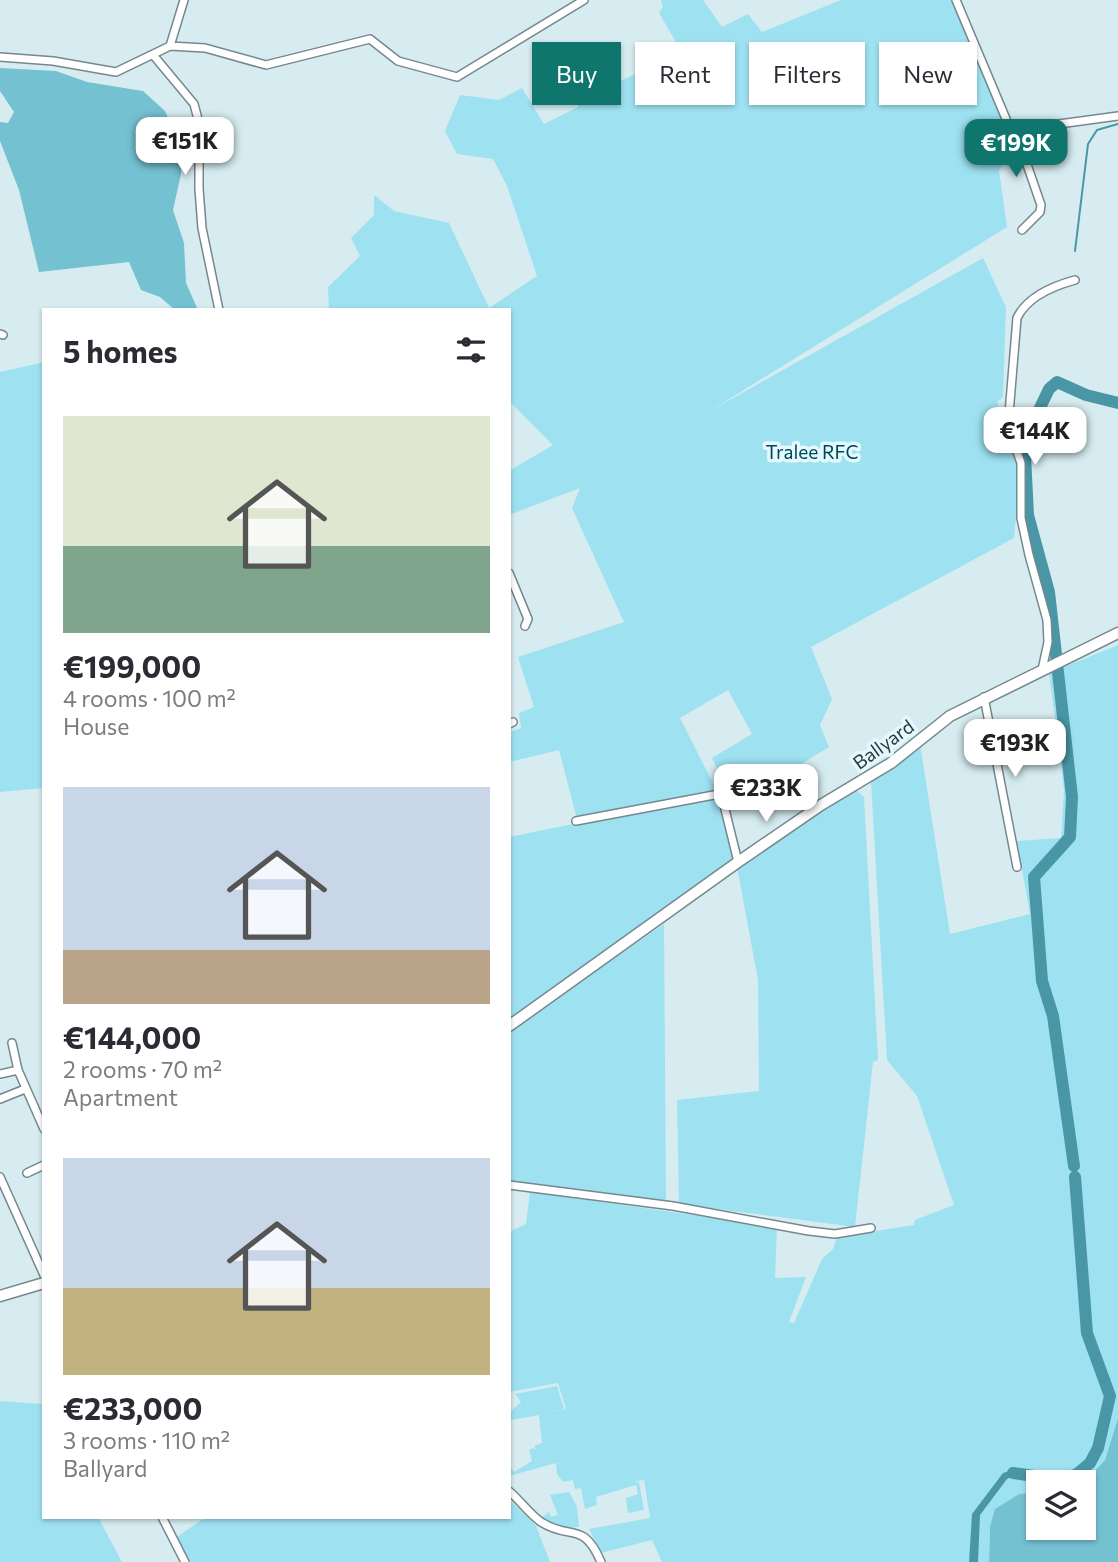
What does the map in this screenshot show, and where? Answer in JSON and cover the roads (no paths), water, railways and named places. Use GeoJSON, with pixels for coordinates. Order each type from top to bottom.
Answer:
{"type":"FeatureCollection","features":[{"type":"Feature","properties":{"kind":"street"},"geometry":{"type":"LineString","coordinates":[[170,46],[184,0]]}},
{"type":"Feature","properties":{"kind":"street"},"geometry":{"type":"LineString","coordinates":[[0,57],[54,61],[116,72],[170,46],[205,48],[266,65],[370,39],[398,61],[457,77],[583,0]]}},
{"type":"Feature","properties":{"kind":"street"},"geometry":{"type":"LineString","coordinates":[[956,0],[1009,126],[1015,130],[1041,205],[1040,212],[1022,230]]}},
{"type":"Feature","properties":{"kind":"street"},"geometry":{"type":"LineString","coordinates":[[154,56],[194,104],[199,123],[201,215],[207,261],[219,308]]}},
{"type":"Feature","properties":{"kind":"street"},"geometry":{"type":"LineString","coordinates":[[1015,130],[1118,116]]}},
{"type":"Feature","properties":{"kind":"street"},"geometry":{"type":"LineString","coordinates":[[1046,668],[1047,620],[1021,518],[1021,463],[1008,426],[1017,318],[1027,304],[1058,284],[1074,280]]}},
{"type":"Feature","properties":{"kind":"street"},"geometry":{"type":"LineString","coordinates":[[511,578],[528,619],[526,626]]}},
{"type":"Feature","properties":{"kind":"street","name":"Ballyard"},"geometry":{"type":"LineString","coordinates":[[511,1025],[597,966],[738,862],[821,805],[891,763],[950,716],[1118,633]]}},
{"type":"Feature","properties":{"kind":"street"},"geometry":{"type":"LineString","coordinates":[[984,697],[1017,867]]}},
{"type":"Feature","properties":{"kind":"street"},"geometry":{"type":"LineString","coordinates":[[576,821],[714,795],[722,797],[738,862]]}},
{"type":"Feature","properties":{"kind":"street"},"geometry":{"type":"LineString","coordinates":[[12,1043],[25,1089],[42,1124]]}},
{"type":"Feature","properties":{"kind":"street"},"geometry":{"type":"LineString","coordinates":[[0,1074],[18,1070]]}},
{"type":"Feature","properties":{"kind":"street"},"geometry":{"type":"LineString","coordinates":[[0,1099],[25,1089]]}},
{"type":"Feature","properties":{"kind":"street"},"geometry":{"type":"LineString","coordinates":[[27,1173],[42,1167]]}},
{"type":"Feature","properties":{"kind":"street"},"geometry":{"type":"LineString","coordinates":[[0,1177],[42,1281]]}},
{"type":"Feature","properties":{"kind":"street"},"geometry":{"type":"LineString","coordinates":[[511,1185],[673,1206],[835,1234],[871,1228]]}},
{"type":"Feature","properties":{"kind":"street"},"geometry":{"type":"LineString","coordinates":[[0,1296],[42,1283]]}},
{"type":"Feature","properties":{"kind":"street"},"geometry":{"type":"LineString","coordinates":[[511,1492],[538,1520],[560,1530],[582,1534],[592,1543],[601,1562]]}},
{"type":"Feature","properties":{"kind":"street"},"geometry":{"type":"LineString","coordinates":[[163,1519],[186,1562]]}},
{"type":"Feature","properties":{"kind":"waterway"},"geometry":{"type":"LineString","coordinates":[[1075,251],[1088,144],[1097,130],[1118,124]]}},
{"type":"Feature","properties":{"kind":"waterway"},"geometry":{"type":"LineString","coordinates":[[1074,1166],[1053,1016],[1042,981],[1034,877],[1070,837],[1072,797],[1049,592],[1028,515],[1025,456],[1028,433],[1049,389],[1057,382],[1086,395],[1118,403]]}},
{"type":"Feature","properties":{"kind":"waterway"},"geometry":{"type":"LineString","coordinates":[[1013,1473],[1061,1480],[1077,1474],[1090,1463],[1098,1448],[1110,1396],[1087,1333],[1075,1177]]}},
{"type":"Feature","properties":{"kind":"park label","name":"Tralee RFC"},"geometry":{"type":"Point","coordinates":[812,451]}}]}
